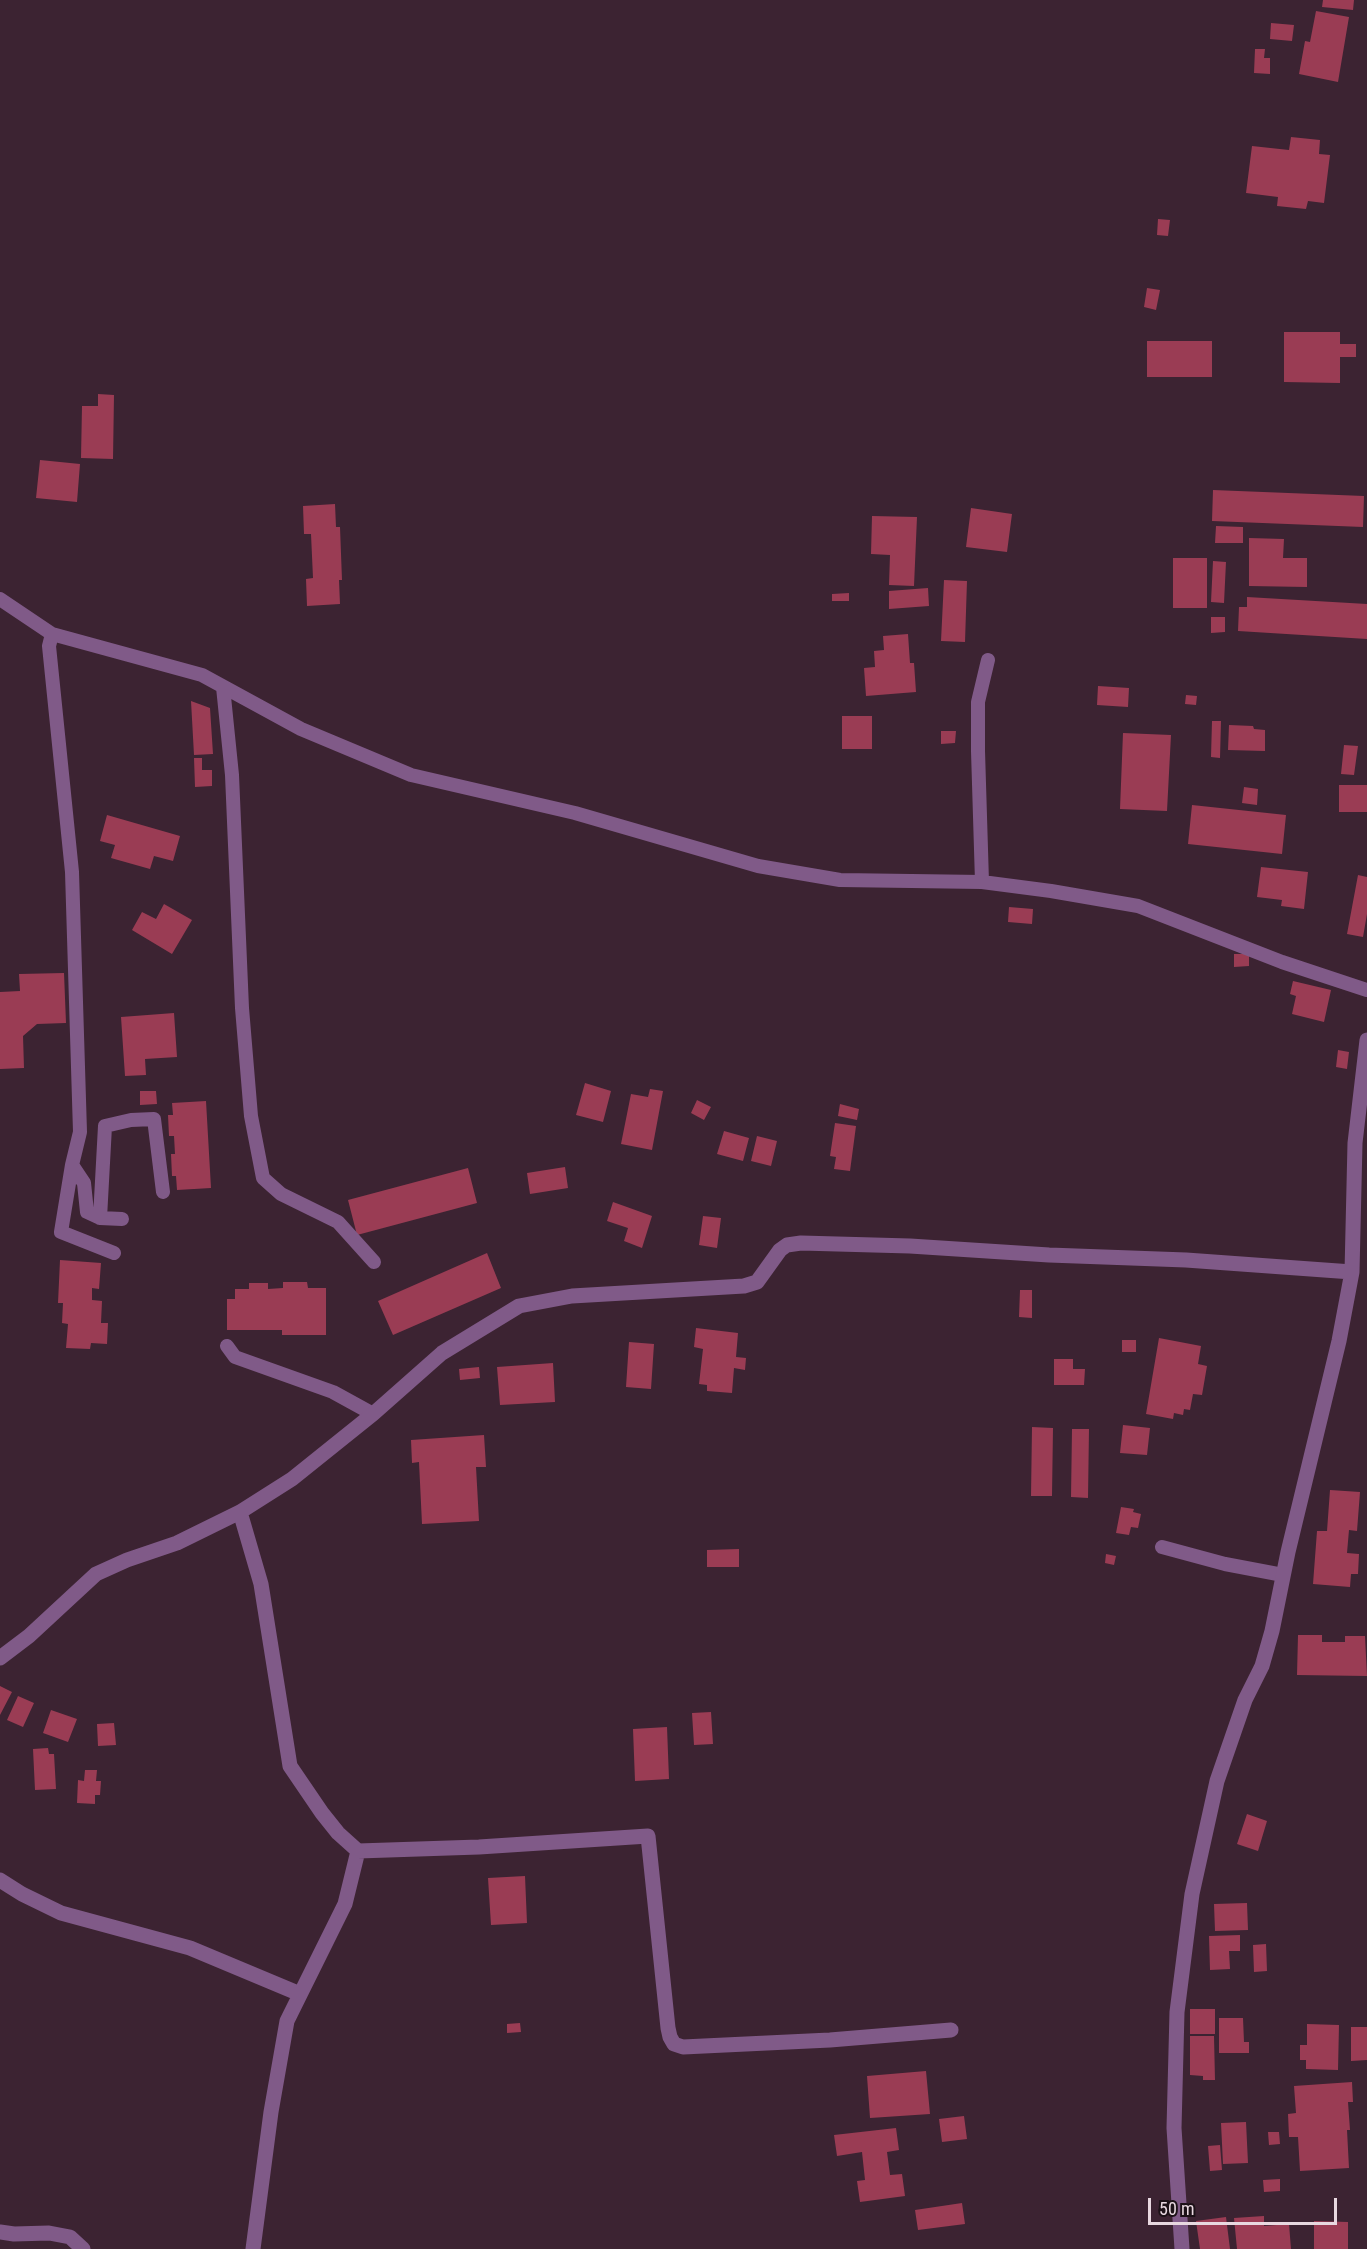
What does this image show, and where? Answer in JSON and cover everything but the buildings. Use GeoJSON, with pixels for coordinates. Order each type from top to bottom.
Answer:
{"type":"FeatureCollection","features":[{"type":"Feature","properties":{"kind":"street"},"geometry":{"type":"LineString","coordinates":[[1182,2249],[1174,2128],[1177,2012],[1192,1894],[1217,1781],[1245,1700],[1262,1666],[1272,1631],[1283,1575],[1339,1341],[1352,1272],[1354,1143],[1367,1040]]}},
{"type":"Feature","properties":{"kind":"street"},"geometry":{"type":"LineString","coordinates":[[0,1658],[29,1636],[96,1574],[127,1560],[177,1544],[240,1512],[292,1479],[373,1414],[442,1353],[519,1306],[572,1296],[744,1286],[757,1282],[780,1250],[787,1245],[801,1243],[910,1246],[1049,1255],[1186,1260],[1352,1272]]}},
{"type":"Feature","properties":{"kind":"street"},"geometry":{"type":"LineString","coordinates":[[240,1512],[261,1584],[290,1766],[322,1813],[338,1833],[358,1851],[479,1847],[648,1836],[668,2028],[674,2044],[683,2047],[830,2040],[951,2030]]}},
{"type":"Feature","properties":{"kind":"street"},"geometry":{"type":"LineString","coordinates":[[253,2249],[271,2112],[287,2021],[345,1904],[358,1851]]}},
{"type":"Feature","properties":{"kind":"street"},"geometry":{"type":"LineString","coordinates":[[0,1880],[22,1894],[61,1913],[190,1948],[300,1994]]}},
{"type":"Feature","properties":{"kind":"street"},"geometry":{"type":"LineString","coordinates":[[0,2232],[49,2233],[70,2237],[83,2249]]}},
{"type":"Feature","properties":{"kind":"lane"},"geometry":{"type":"LineString","coordinates":[[0,598],[52,634],[202,675],[301,729],[411,775],[575,813],[758,866],[840,880],[982,882],[1138,906],[1271,958],[1367,990]]}},
{"type":"Feature","properties":{"kind":"lane"},"geometry":{"type":"LineString","coordinates":[[52,634],[49,646],[72,872],[80,1132],[61,1232],[114,1253]]}},
{"type":"Feature","properties":{"kind":"lane"},"geometry":{"type":"LineString","coordinates":[[982,882],[978,702],[988,660]]}},
{"type":"Feature","properties":{"kind":"lane"},"geometry":{"type":"LineString","coordinates":[[223,687],[231,775],[243,1008],[252,1116],[263,1178],[281,1194],[338,1222],[374,1262]]}},
{"type":"Feature","properties":{"kind":"lane"},"geometry":{"type":"LineString","coordinates":[[100,1218],[105,1126],[131,1120],[154,1119],[163,1192]]}},
{"type":"Feature","properties":{"kind":"lane"},"geometry":{"type":"LineString","coordinates":[[72,1165],[84,1183],[87,1212],[100,1218],[122,1219]]}},
{"type":"Feature","properties":{"kind":"lane"},"geometry":{"type":"LineString","coordinates":[[227,1346],[235,1357],[333,1392],[373,1414]]}},
{"type":"Feature","properties":{"kind":"lane"},"geometry":{"type":"LineString","coordinates":[[1162,1546],[1225,1564],[1283,1575]]}}]}
